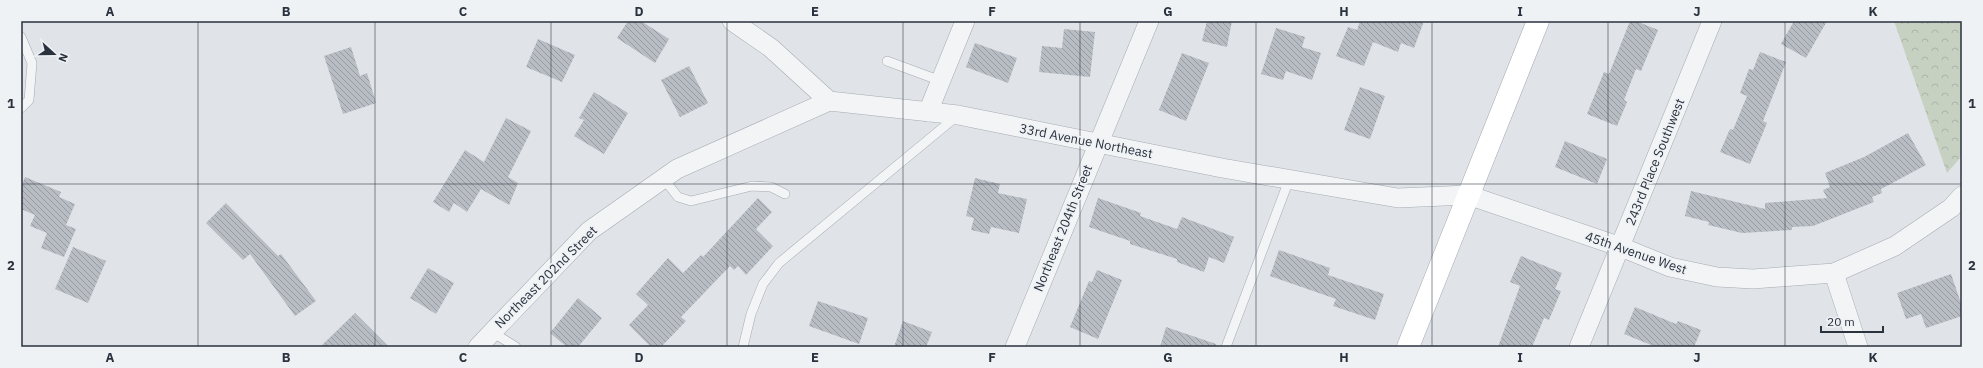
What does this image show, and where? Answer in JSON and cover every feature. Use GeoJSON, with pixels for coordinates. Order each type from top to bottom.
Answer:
{"type":"FeatureCollection","features":[{"type":"Feature","properties":{"kind":"main road"},"geometry":{"type":"LineString","coordinates":[[1408,347],[1538,21]]}},
{"type":"Feature","properties":{"kind":"street"},"geometry":{"type":"LineString","coordinates":[[732,21],[771,48],[829,101]]}},
{"type":"Feature","properties":{"kind":"street"},"geometry":{"type":"LineString","coordinates":[[928,112],[965,21]]}},
{"type":"Feature","properties":{"kind":"street","name":"Northeast 204th Street"},"geometry":{"type":"LineString","coordinates":[[1015,347],[1149,21]]}},
{"type":"Feature","properties":{"kind":"street","name":"243rd Place Southwest"},"geometry":{"type":"LineString","coordinates":[[1579,347],[1712,21]]}},
{"type":"Feature","properties":{"kind":"street","name":"33rd Avenue Northeast"},"geometry":{"type":"LineString","coordinates":[[829,101],[958,115],[1098,144],[1289,180],[1398,198],[1468,195]]}},
{"type":"Feature","properties":{"kind":"street","name":"Northeast 202nd Street"},"geometry":{"type":"LineString","coordinates":[[478,347],[589,231],[663,178],[677,169],[829,101]]}},
{"type":"Feature","properties":{"kind":"street","name":"45th Avenue West"},"geometry":{"type":"LineString","coordinates":[[1468,195],[1620,247],[1670,267],[1717,277],[1753,279],[1834,273],[1895,246],[1951,208],[1962,196]]}},
{"type":"Feature","properties":{"kind":"street"},"geometry":{"type":"LineString","coordinates":[[1834,273],[1858,347]]}},
{"type":"Feature","properties":{"kind":"lane"},"geometry":{"type":"LineString","coordinates":[[21,37],[32,63],[29,100],[21,108]]}},
{"type":"Feature","properties":{"kind":"lane"},"geometry":{"type":"LineString","coordinates":[[887,61],[941,81]]}},
{"type":"Feature","properties":{"kind":"lane"},"geometry":{"type":"LineString","coordinates":[[743,347],[751,314],[763,284],[779,263],[958,115]]}},
{"type":"Feature","properties":{"kind":"lane"},"geometry":{"type":"LineString","coordinates":[[663,178],[678,197],[691,201],[752,186],[771,187],[785,194]]}},
{"type":"Feature","properties":{"kind":"lane"},"geometry":{"type":"LineString","coordinates":[[1226,347],[1289,180]]}},
{"type":"Feature","properties":{"kind":"lane"},"geometry":{"type":"LineString","coordinates":[[492,332],[516,347]]}},
{"type":"Feature","properties":{"kind":"green space"},"geometry":{"type":"Polygon","coordinates":[[[1894,21],[1962,21],[1962,156],[1947,173],[1894,21]]]}},
{"type":"Feature","properties":{"kind":"building"},"geometry":{"type":"Polygon","coordinates":[[[628,21],[641,21],[669,39],[655,63],[617,38],[628,21]]]}},
{"type":"Feature","properties":{"kind":"building"},"geometry":{"type":"Polygon","coordinates":[[[1207,21],[1232,21],[1227,47],[1202,41],[1207,21]]]}},
{"type":"Feature","properties":{"kind":"building"},"geometry":{"type":"Polygon","coordinates":[[[1360,21],[1424,21],[1414,48],[1401,43],[1398,52],[1373,42],[1364,66],[1336,56],[1348,27],[1357,30],[1360,21]]]}},
{"type":"Feature","properties":{"kind":"building"},"geometry":{"type":"Polygon","coordinates":[[[1630,21],[1636,21],[1658,30],[1641,71],[1636,69],[1624,100],[1627,102],[1617,126],[1587,114],[1604,72],[1609,74],[1630,21]]]}},
{"type":"Feature","properties":{"kind":"building"},"geometry":{"type":"Polygon","coordinates":[[[1794,21],[1827,21],[1806,58],[1781,44],[1794,21]]]}},
{"type":"Feature","properties":{"kind":"building"},"geometry":{"type":"Polygon","coordinates":[[[1276,28],[1305,37],[1302,47],[1321,53],[1312,80],[1286,71],[1283,80],[1261,74],[1276,28]]]}},
{"type":"Feature","properties":{"kind":"building"},"geometry":{"type":"Polygon","coordinates":[[[1064,29],[1095,32],[1090,77],[1039,72],[1042,46],[1062,48],[1064,29]]]}},
{"type":"Feature","properties":{"kind":"building"},"geometry":{"type":"Polygon","coordinates":[[[538,39],[575,55],[562,82],[526,67],[538,39]]]}},
{"type":"Feature","properties":{"kind":"building"},"geometry":{"type":"Polygon","coordinates":[[[975,43],[1017,58],[1008,83],[966,67],[975,43]]]}},
{"type":"Feature","properties":{"kind":"building"},"geometry":{"type":"Polygon","coordinates":[[[351,47],[360,76],[367,73],[376,103],[343,114],[324,56],[351,47]]]}},
{"type":"Feature","properties":{"kind":"building"},"geometry":{"type":"Polygon","coordinates":[[[1760,52],[1786,62],[1763,121],[1767,123],[1750,164],[1720,152],[1730,129],[1733,130],[1747,96],[1740,93],[1749,69],[1753,70],[1760,52]]]}},
{"type":"Feature","properties":{"kind":"building"},"geometry":{"type":"Polygon","coordinates":[[[1182,53],[1209,63],[1186,121],[1159,110],[1182,53]]]}},
{"type":"Feature","properties":{"kind":"building"},"geometry":{"type":"Polygon","coordinates":[[[689,66],[708,103],[680,117],[661,80],[689,66]]]}},
{"type":"Feature","properties":{"kind":"building"},"geometry":{"type":"Polygon","coordinates":[[[1360,87],[1385,96],[1370,139],[1344,130],[1360,87]]]}},
{"type":"Feature","properties":{"kind":"building"},"geometry":{"type":"Polygon","coordinates":[[[594,92],[628,113],[604,154],[574,136],[584,120],[579,118],[594,92]]]}},
{"type":"Feature","properties":{"kind":"building"},"geometry":{"type":"Polygon","coordinates":[[[506,118],[531,131],[508,177],[518,183],[509,205],[481,189],[467,212],[454,203],[449,212],[433,202],[465,150],[484,162],[506,118]]]}},
{"type":"Feature","properties":{"kind":"building"},"geometry":{"type":"Polygon","coordinates":[[[1908,133],[1926,165],[1881,189],[1882,193],[1872,197],[1874,202],[1813,226],[1792,227],[1792,230],[1742,233],[1708,225],[1709,222],[1685,216],[1691,191],[1765,209],[1765,203],[1827,198],[1823,190],[1830,187],[1825,173],[1864,157],[1908,133]]]}},
{"type":"Feature","properties":{"kind":"building"},"geometry":{"type":"Polygon","coordinates":[[[1565,141],[1607,159],[1597,184],[1555,167],[1565,141]]]}},
{"type":"Feature","properties":{"kind":"building"},"geometry":{"type":"Polygon","coordinates":[[[25,177],[61,192],[59,197],[75,204],[66,225],[76,229],[64,257],[41,248],[47,233],[30,226],[35,215],[21,209],[21,187],[25,177]]]}},
{"type":"Feature","properties":{"kind":"building"},"geometry":{"type":"Polygon","coordinates":[[[975,178],[1000,184],[998,193],[1027,199],[1019,233],[991,227],[989,234],[971,230],[974,218],[966,216],[975,178]]]}},
{"type":"Feature","properties":{"kind":"building"},"geometry":{"type":"Polygon","coordinates":[[[758,198],[772,212],[756,229],[773,246],[746,275],[738,266],[734,270],[730,266],[681,317],[686,321],[661,347],[651,347],[629,325],[648,305],[636,294],[668,258],[683,273],[701,255],[703,257],[758,198]]]}},
{"type":"Feature","properties":{"kind":"building"},"geometry":{"type":"Polygon","coordinates":[[[1098,198],[1141,213],[1140,216],[1177,229],[1182,217],[1234,237],[1224,263],[1209,257],[1204,272],[1177,262],[1177,259],[1130,244],[1130,241],[1089,227],[1098,198]]]}},
{"type":"Feature","properties":{"kind":"building"},"geometry":{"type":"Polygon","coordinates":[[[226,203],[278,256],[281,254],[316,301],[295,316],[250,254],[243,260],[206,223],[226,203]]]}},
{"type":"Feature","properties":{"kind":"building"},"geometry":{"type":"Polygon","coordinates":[[[73,247],[106,261],[88,303],[55,289],[73,247]]]}},
{"type":"Feature","properties":{"kind":"building"},"geometry":{"type":"Polygon","coordinates":[[[1279,250],[1330,268],[1328,275],[1384,294],[1375,320],[1333,306],[1336,299],[1270,276],[1279,250]]]}},
{"type":"Feature","properties":{"kind":"building"},"geometry":{"type":"Polygon","coordinates":[[[1521,256],[1562,273],[1555,289],[1561,291],[1549,320],[1544,318],[1532,347],[1498,347],[1520,286],[1510,282],[1521,256]]]}},
{"type":"Feature","properties":{"kind":"building"},"geometry":{"type":"Polygon","coordinates":[[[428,268],[454,283],[436,314],[410,298],[428,268]]]}},
{"type":"Feature","properties":{"kind":"building"},"geometry":{"type":"Polygon","coordinates":[[[1097,270],[1122,280],[1098,339],[1070,327],[1089,281],[1092,282],[1097,270]]]}},
{"type":"Feature","properties":{"kind":"building"},"geometry":{"type":"Polygon","coordinates":[[[1951,274],[1962,306],[1962,316],[1926,328],[1921,314],[1906,319],[1897,293],[1951,274]]]}},
{"type":"Feature","properties":{"kind":"building"},"geometry":{"type":"Polygon","coordinates":[[[578,298],[602,318],[578,347],[567,347],[550,333],[578,298]]]}},
{"type":"Feature","properties":{"kind":"building"},"geometry":{"type":"Polygon","coordinates":[[[818,301],[868,318],[859,344],[809,326],[818,301]]]}},
{"type":"Feature","properties":{"kind":"building"},"geometry":{"type":"Polygon","coordinates":[[[1635,307],[1676,324],[1678,321],[1701,330],[1694,347],[1656,347],[1624,334],[1635,307]]]}},
{"type":"Feature","properties":{"kind":"building"},"geometry":{"type":"Polygon","coordinates":[[[355,313],[389,347],[320,347],[355,313]]]}},
{"type":"Feature","properties":{"kind":"building"},"geometry":{"type":"Polygon","coordinates":[[[903,321],[932,332],[926,347],[894,347],[903,321]]]}},
{"type":"Feature","properties":{"kind":"building"},"geometry":{"type":"Polygon","coordinates":[[[1166,327],[1216,344],[1216,347],[1160,347],[1166,327]]]}}]}
